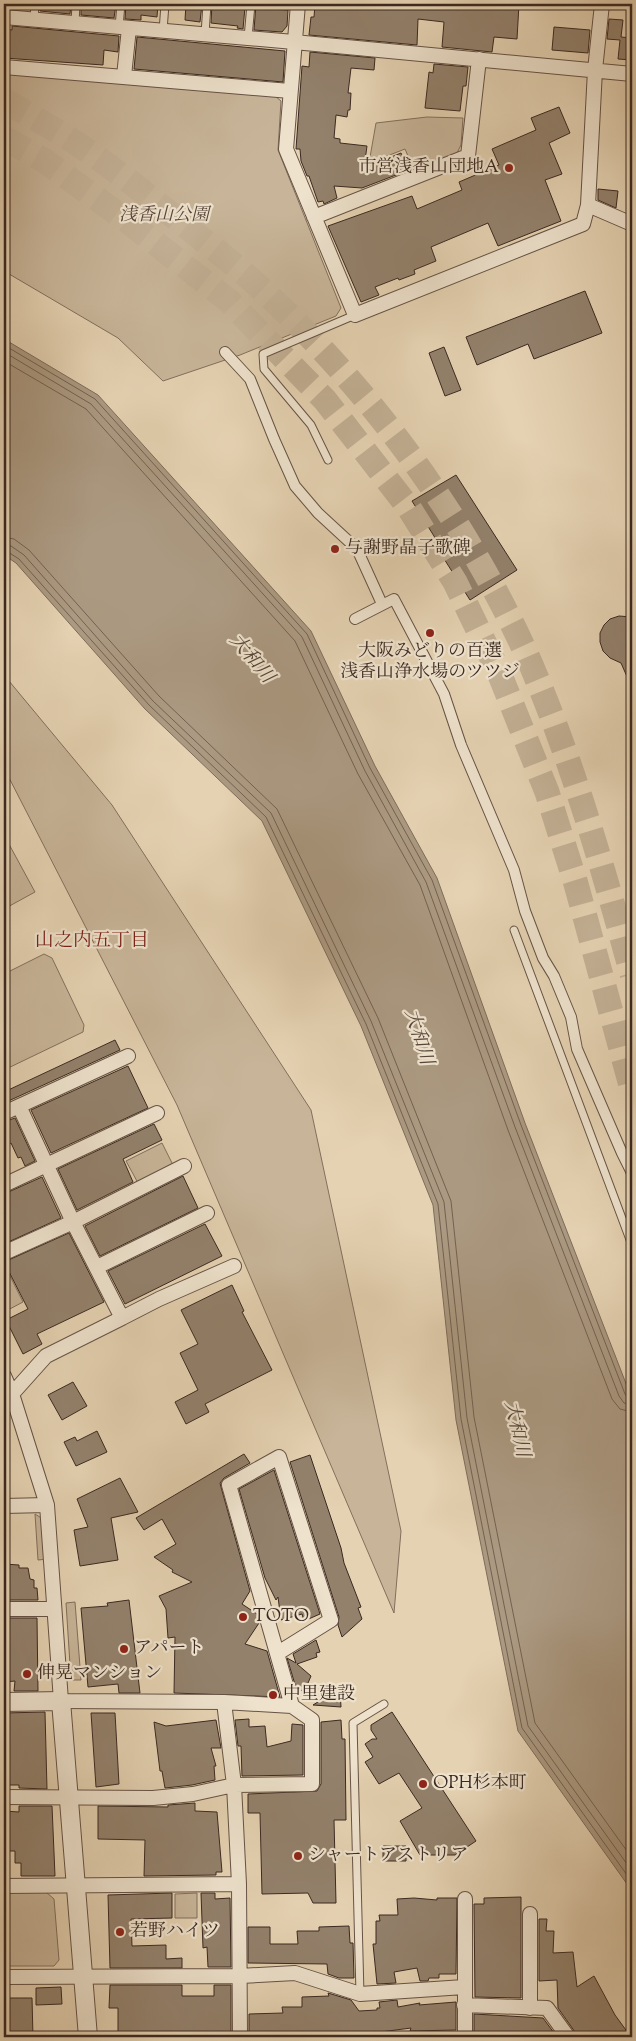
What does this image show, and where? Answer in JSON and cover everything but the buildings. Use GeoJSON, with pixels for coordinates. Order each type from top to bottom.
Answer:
{"type":"FeatureCollection","features":[{"type":"Feature","properties":{"kind":"street"},"geometry":{"type":"LineString","coordinates":[[298,4],[286,149],[355,315],[583,224],[588,205],[595,70],[602,4]]}},
{"type":"Feature","properties":{"kind":"street"},"geometry":{"type":"LineString","coordinates":[[4,17],[632,74]]}},
{"type":"Feature","properties":{"kind":"street"},"geometry":{"type":"LineString","coordinates":[[124,28],[124,76]]}},
{"type":"Feature","properties":{"kind":"street"},"geometry":{"type":"LineString","coordinates":[[314,217],[468,156],[479,59]]}},
{"type":"Feature","properties":{"kind":"street"},"geometry":{"type":"LineString","coordinates":[[4,67],[290,91]]}},
{"type":"Feature","properties":{"kind":"street"},"geometry":{"type":"LineString","coordinates":[[588,205],[632,224]]}},
{"type":"Feature","properties":{"kind":"street"},"geometry":{"type":"LineString","coordinates":[[225,352],[250,379],[295,486],[318,513],[357,549],[382,604]]}},
{"type":"Feature","properties":{"kind":"street"},"geometry":{"type":"LineString","coordinates":[[354,618],[394,599],[444,694],[461,745],[514,870],[525,911],[543,958],[554,976],[571,1017],[577,1049],[632,1173]]}},
{"type":"Feature","properties":{"kind":"street"},"geometry":{"type":"LineString","coordinates":[[4,1113],[128,1056]]}},
{"type":"Feature","properties":{"kind":"street"},"geometry":{"type":"LineString","coordinates":[[19,1106],[73,1222],[122,1318]]}},
{"type":"Feature","properties":{"kind":"street"},"geometry":{"type":"LineString","coordinates":[[4,1185],[158,1113]]}},
{"type":"Feature","properties":{"kind":"street"},"geometry":{"type":"LineString","coordinates":[[4,1253],[73,1222],[184,1166]]}},
{"type":"Feature","properties":{"kind":"street"},"geometry":{"type":"LineString","coordinates":[[97,1267],[207,1213]]}},
{"type":"Feature","properties":{"kind":"street"},"geometry":{"type":"LineString","coordinates":[[12,1394],[46,1356],[158,1299],[234,1266]]}},
{"type":"Feature","properties":{"kind":"street"},"geometry":{"type":"LineString","coordinates":[[4,1376],[12,1394],[47,1505],[88,2037]]}},
{"type":"Feature","properties":{"kind":"street"},"geometry":{"type":"LineString","coordinates":[[278,1653],[331,1620],[279,1457],[229,1485],[292,1706]]}},
{"type":"Feature","properties":{"kind":"street"},"geometry":{"type":"LineString","coordinates":[[4,1506],[47,1505]]}},
{"type":"Feature","properties":{"kind":"street"},"geometry":{"type":"LineString","coordinates":[[4,1609],[54,1609]]}},
{"type":"Feature","properties":{"kind":"street"},"geometry":{"type":"LineString","coordinates":[[4,1702],[224,1702],[292,1706],[312,1720],[312,1784],[234,1785],[193,1794],[153,1798],[4,1797]]}},
{"type":"Feature","properties":{"kind":"street"},"geometry":{"type":"LineString","coordinates":[[224,1702],[234,1785],[239,1884],[240,2037]]}},
{"type":"Feature","properties":{"kind":"street"},"geometry":{"type":"LineString","coordinates":[[4,1886],[239,1884]]}},
{"type":"Feature","properties":{"kind":"street"},"geometry":{"type":"LineString","coordinates":[[465,1899],[465,2037]]}},
{"type":"Feature","properties":{"kind":"street"},"geometry":{"type":"LineString","coordinates":[[530,1914],[530,2008]]}},
{"type":"Feature","properties":{"kind":"street"},"geometry":{"type":"LineString","coordinates":[[4,1977],[240,1976],[295,1973],[360,1994],[464,1987]]}},
{"type":"Feature","properties":{"kind":"street"},"geometry":{"type":"LineString","coordinates":[[464,2005],[547,2008],[568,2037]]}},
{"type":"Feature","properties":{"kind":"lane"},"geometry":{"type":"LineString","coordinates":[[34,20],[35,4]]}},
{"type":"Feature","properties":{"kind":"lane"},"geometry":{"type":"LineString","coordinates":[[75,23],[76,4]]}},
{"type":"Feature","properties":{"kind":"lane"},"geometry":{"type":"LineString","coordinates":[[121,4],[124,28]]}},
{"type":"Feature","properties":{"kind":"lane"},"geometry":{"type":"LineString","coordinates":[[163,31],[165,4]]}},
{"type":"Feature","properties":{"kind":"lane"},"geometry":{"type":"LineString","coordinates":[[205,34],[207,4]]}},
{"type":"Feature","properties":{"kind":"lane"},"geometry":{"type":"LineString","coordinates":[[248,38],[251,4]]}},
{"type":"Feature","properties":{"kind":"lane"},"geometry":{"type":"LineString","coordinates":[[328,460],[311,425],[264,369],[263,354],[355,315]]}},
{"type":"Feature","properties":{"kind":"lane"},"geometry":{"type":"LineString","coordinates":[[514,930],[632,1245]]}},
{"type":"Feature","properties":{"kind":"lane"},"geometry":{"type":"LineString","coordinates":[[360,1994],[353,1723],[384,1704]]}},
{"type":"Feature","properties":{"kind":"lane"},"geometry":{"type":"LineString","coordinates":[[455,2037],[465,2037]]}},
{"type":"Feature","properties":{"kind":"green space","name":"浅香山公園"},"geometry":{"type":"Polygon","coordinates":[[[4,73],[275,96],[281,101],[278,150],[341,308],[336,316],[240,355],[163,381],[118,338],[4,271],[4,73]]]}},
{"type":"Feature","properties":{"kind":"green space"},"geometry":{"type":"Polygon","coordinates":[[[427,117],[463,118],[461,145],[457,153],[414,170],[405,149],[369,163],[376,123],[427,117]]]}},
{"type":"Feature","properties":{"kind":"green space"},"geometry":{"type":"Polygon","coordinates":[[[4,675],[112,805],[311,1110],[401,1531],[394,1613],[177,1105],[4,768],[4,675]]]}},
{"type":"Feature","properties":{"kind":"green space"},"geometry":{"type":"Polygon","coordinates":[[[4,835],[35,892],[4,909],[4,835]]]}},
{"type":"Feature","properties":{"kind":"green space"},"geometry":{"type":"Polygon","coordinates":[[[44,954],[52,958],[84,1025],[83,1032],[4,1070],[4,974],[44,954]]]}},
{"type":"Feature","properties":{"kind":"green space"},"geometry":{"type":"Polygon","coordinates":[[[162,1143],[173,1165],[138,1183],[126,1161],[162,1143]]]}},
{"type":"Feature","properties":{"kind":"green space"},"geometry":{"type":"Polygon","coordinates":[[[4,1264],[23,1302],[4,1312],[4,1264]]]}},
{"type":"Feature","properties":{"kind":"green space"},"geometry":{"type":"Polygon","coordinates":[[[35,1514],[43,1519],[48,1559],[38,1560],[35,1514]]]}},
{"type":"Feature","properties":{"kind":"green space"},"geometry":{"type":"Polygon","coordinates":[[[75,1602],[81,1680],[71,1680],[66,1603],[75,1602]]]}},
{"type":"Feature","properties":{"kind":"green space"},"geometry":{"type":"Polygon","coordinates":[[[4,1892],[46,1892],[54,1899],[59,1960],[54,1966],[4,1966],[4,1892]]]}},
{"type":"Feature","properties":{"kind":"green space"},"geometry":{"type":"Polygon","coordinates":[[[197,1893],[197,1918],[175,1918],[175,1894],[197,1893]]]}},
{"type":"Feature","properties":{"kind":"water","name":"大和川"},"geometry":{"type":"Polygon","coordinates":[[[4,339],[98,395],[311,631],[375,766],[437,878],[525,1123],[632,1399],[632,1891],[518,1731],[456,1420],[433,1205],[361,1026],[262,821],[145,709],[16,563],[4,555],[4,339]]]}},
{"type":"Feature","properties":{"kind":"tunnel"},"geometry":{"type":"LineString","coordinates":[[4,100],[101,160],[159,204],[248,277],[297,323],[336,365],[409,454],[472,550],[500,600],[542,690],[571,770],[597,851],[632,974]]}},
{"type":"Feature","properties":{"kind":"tunnel"},"geometry":{"type":"LineString","coordinates":[[4,138],[45,161],[126,220],[229,301],[325,400],[409,508],[455,582],[500,675],[547,792],[576,884],[632,1089]]}},
{"type":"Feature","properties":{"kind":"place","name":"市営浅香山団地A"},"geometry":{"type":"Point","coordinates":[509,168]}},
{"type":"Feature","properties":{"kind":"place","name":"与謝野晶子歌碑"},"geometry":{"type":"Point","coordinates":[335,549]}},
{"type":"Feature","properties":{"kind":"place","name":"大阪みどりの百選 浅香山浄水場のツツジ"},"geometry":{"type":"Point","coordinates":[430,633]}},
{"type":"Feature","properties":{"kind":"place","name":"TOTO"},"geometry":{"type":"Point","coordinates":[243,1617]}},
{"type":"Feature","properties":{"kind":"place","name":"アパート"},"geometry":{"type":"Point","coordinates":[124,1649]}},
{"type":"Feature","properties":{"kind":"place","name":"伸晃マンション"},"geometry":{"type":"Point","coordinates":[27,1674]}},
{"type":"Feature","properties":{"kind":"place","name":"中里建設"},"geometry":{"type":"Point","coordinates":[273,1695]}},
{"type":"Feature","properties":{"kind":"place","name":"OPH杉本町"},"geometry":{"type":"Point","coordinates":[423,1784]}},
{"type":"Feature","properties":{"kind":"place","name":"シャートアストリア"},"geometry":{"type":"Point","coordinates":[298,1856]}},
{"type":"Feature","properties":{"kind":"place","name":"若野ハイツ"},"geometry":{"type":"Point","coordinates":[120,1932]}},
{"type":"Feature","properties":{"kind":"district","name":"山之内五丁目"},"geometry":{"type":"Point","coordinates":[92,941]}}]}
